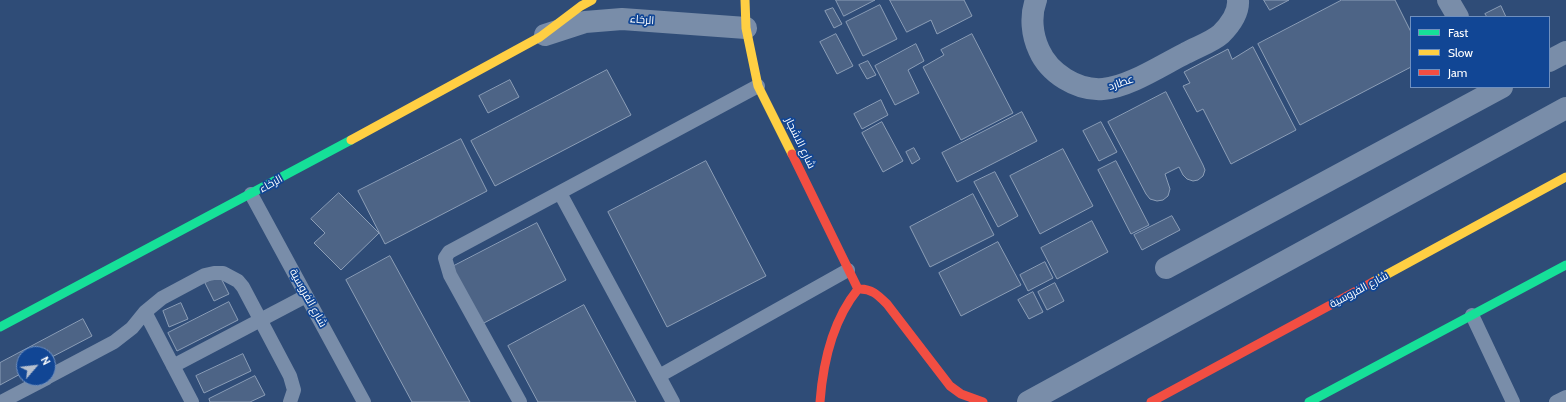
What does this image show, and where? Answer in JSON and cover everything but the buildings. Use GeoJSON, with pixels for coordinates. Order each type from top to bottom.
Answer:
{"type":"FeatureCollection","features":[{"type":"Feature","properties":{"kind":"main road","name":"الرخاء"},"geometry":{"type":"LineString","coordinates":[[0,327],[251,194],[540,37],[581,6],[592,0]]}},
{"type":"Feature","properties":{"kind":"main road","name":"شارع الاشجار"},"geometry":{"type":"LineString","coordinates":[[745,0],[746,28],[758,86],[858,289]]}},
{"type":"Feature","properties":{"kind":"main road","name":"شارع الفروسية"},"geometry":{"type":"LineString","coordinates":[[1151,402],[1566,178]]}},
{"type":"Feature","properties":{"kind":"main road"},"geometry":{"type":"LineString","coordinates":[[1309,402],[1566,265]]}},
{"type":"Feature","properties":{"kind":"main road"},"geometry":{"type":"LineString","coordinates":[[820,402],[827,352],[844,309],[858,289],[868,289],[884,302],[902,322],[936,371],[951,388],[983,402]]}},
{"type":"Feature","properties":{"kind":"street","name":"عطارد"},"geometry":{"type":"LineString","coordinates":[[1036,0],[1032,24],[1035,41],[1042,57],[1053,70],[1068,81],[1084,87],[1102,89],[1119,86],[1135,79],[1220,35],[1231,22],[1238,6],[1238,0]]}},
{"type":"Feature","properties":{"kind":"street"},"geometry":{"type":"LineString","coordinates":[[1448,0],[1457,16]]}},
{"type":"Feature","properties":{"kind":"street","name":"الرخاء"},"geometry":{"type":"LineString","coordinates":[[540,37],[585,22],[622,19],[746,28]]}},
{"type":"Feature","properties":{"kind":"street"},"geometry":{"type":"LineString","coordinates":[[1550,61],[1566,52]]}},
{"type":"Feature","properties":{"kind":"street"},"geometry":{"type":"LineString","coordinates":[[1166,268],[1499,88]]}},
{"type":"Feature","properties":{"kind":"street"},"geometry":{"type":"LineString","coordinates":[[1028,402],[1566,108]]}},
{"type":"Feature","properties":{"kind":"lane"},"geometry":{"type":"LineString","coordinates":[[520,402],[450,275],[445,258],[449,252],[758,86]]}},
{"type":"Feature","properties":{"kind":"lane"},"geometry":{"type":"LineString","coordinates":[[560,193],[673,402]]}},
{"type":"Feature","properties":{"kind":"lane","name":"شارع الفروسية"},"geometry":{"type":"LineString","coordinates":[[251,194],[364,402]]}},
{"type":"Feature","properties":{"kind":"lane"},"geometry":{"type":"LineString","coordinates":[[659,376],[848,270]]}},
{"type":"Feature","properties":{"kind":"lane"},"geometry":{"type":"LineString","coordinates":[[56,373],[114,342],[132,328],[145,312],[172,292],[205,275],[223,273],[238,281],[243,287],[292,383],[294,390],[290,402]]}},
{"type":"Feature","properties":{"kind":"lane"},"geometry":{"type":"LineString","coordinates":[[174,366],[306,296]]}},
{"type":"Feature","properties":{"kind":"lane"},"geometry":{"type":"LineString","coordinates":[[145,312],[192,402]]}},
{"type":"Feature","properties":{"kind":"lane"},"geometry":{"type":"LineString","coordinates":[[1472,315],[1513,402]]}},
{"type":"Feature","properties":{"kind":"lane"},"geometry":{"type":"LineString","coordinates":[[1,402],[32,386]]}},
{"type":"Feature","properties":{"kind":"lane"},"geometry":{"type":"LineString","coordinates":[[1556,402],[1566,397]]}},
{"type":"Feature","properties":{"kind":"traffic: fast"},"geometry":{"type":"LineString","coordinates":[[0,327],[351,140]]}},
{"type":"Feature","properties":{"kind":"traffic: fast"},"geometry":{"type":"LineString","coordinates":[[1309,402],[1566,265]]}},
{"type":"Feature","properties":{"kind":"traffic: slow"},"geometry":{"type":"LineString","coordinates":[[351,140],[540,37],[581,6],[592,0]]}},
{"type":"Feature","properties":{"kind":"traffic: slow"},"geometry":{"type":"LineString","coordinates":[[745,0],[746,28],[758,86],[792,154]]}},
{"type":"Feature","properties":{"kind":"traffic: slow"},"geometry":{"type":"LineString","coordinates":[[1373,282],[1566,177]]}},
{"type":"Feature","properties":{"kind":"traffic: jam"},"geometry":{"type":"LineString","coordinates":[[792,154],[858,289]]}},
{"type":"Feature","properties":{"kind":"traffic: jam"},"geometry":{"type":"LineString","coordinates":[[1151,402],[1373,282]]}},
{"type":"Feature","properties":{"kind":"traffic: jam"},"geometry":{"type":"LineString","coordinates":[[820,402],[821,387],[830,342],[835,328],[849,301],[858,289],[871,291],[887,304],[950,386],[961,394],[983,402]]}}]}
